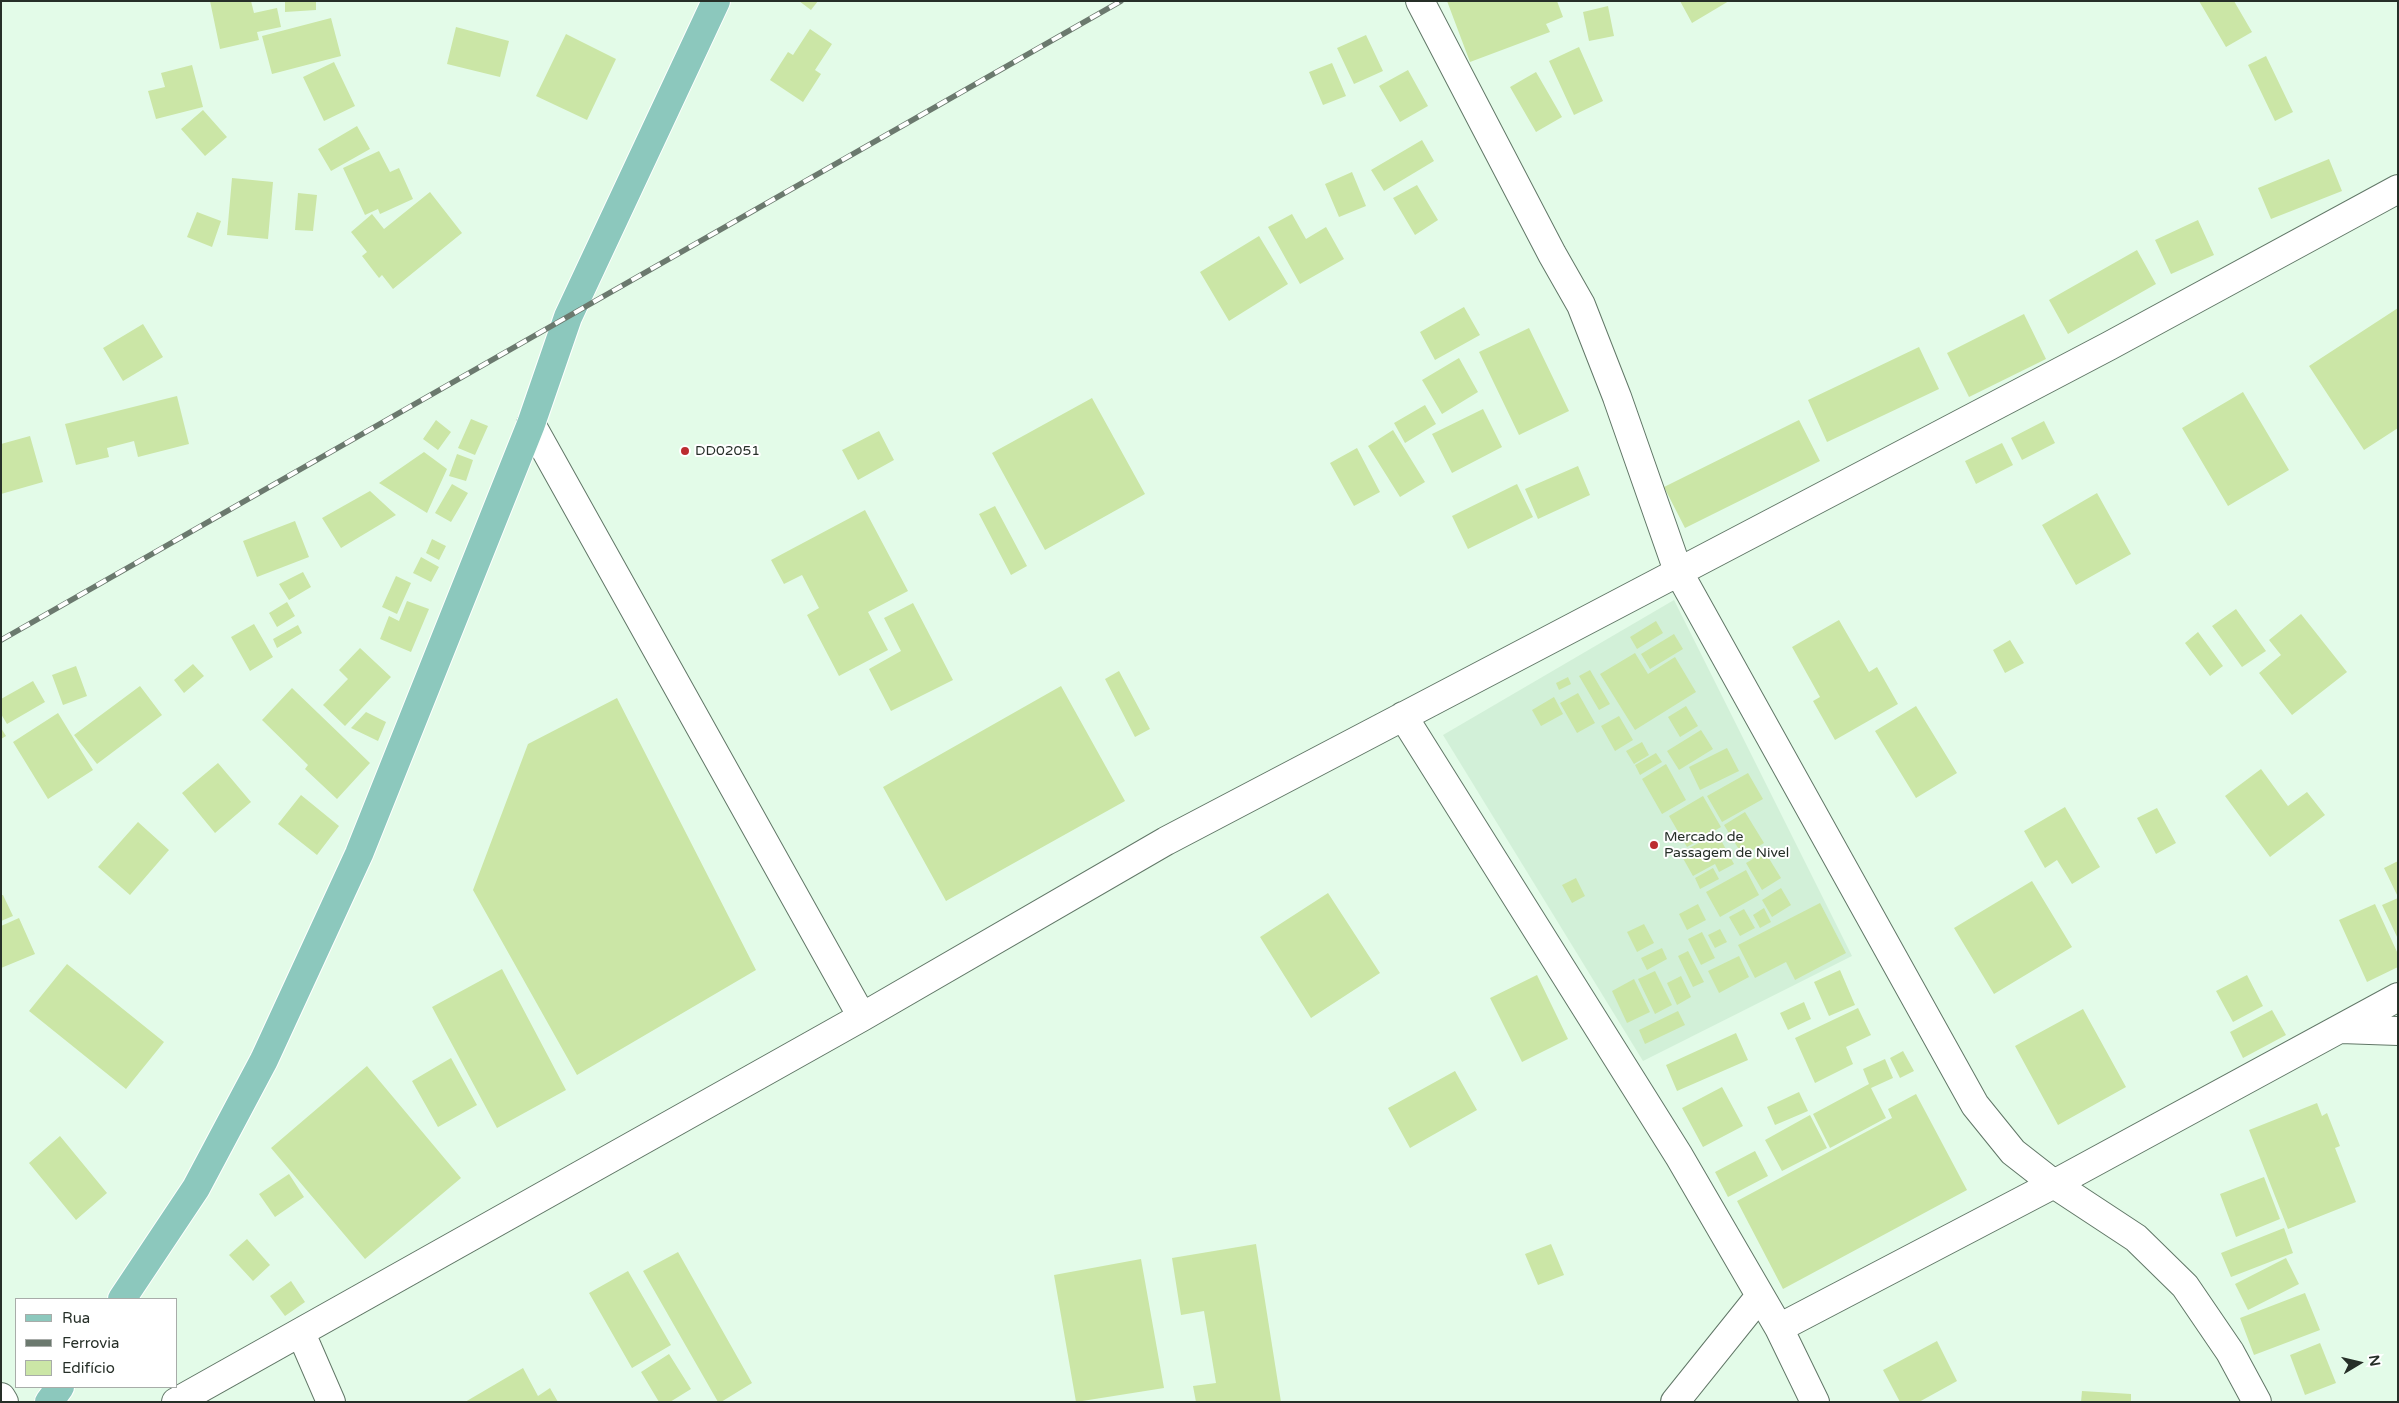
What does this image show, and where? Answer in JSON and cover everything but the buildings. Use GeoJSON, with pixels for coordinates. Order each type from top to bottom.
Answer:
{"type":"FeatureCollection","features":[{"type":"Feature","properties":{"kind":"main road"},"geometry":{"type":"LineString","coordinates":[[123,1298],[196,1188],[264,1060],[359,854],[532,424],[568,316],[716,1]]}},
{"type":"Feature","properties":{"kind":"main road"},"geometry":{"type":"LineString","coordinates":[[49,1402],[59,1388]]}},
{"type":"Feature","properties":{"kind":"street"},"geometry":{"type":"LineString","coordinates":[[1420,1],[1581,305],[1617,398],[1678,571],[1975,1105],[2013,1152],[2054,1184],[2136,1238],[2186,1286],[2230,1352],[2257,1402]]}},
{"type":"Feature","properties":{"kind":"street"},"geometry":{"type":"LineString","coordinates":[[176,1402],[862,1017],[1166,841],[2109,346],[2397,191]]}},
{"type":"Feature","properties":{"kind":"street"},"geometry":{"type":"LineString","coordinates":[[532,424],[862,1017]]}},
{"type":"Feature","properties":{"kind":"street"},"geometry":{"type":"LineString","coordinates":[[1403,716],[1680,1156],[1779,1328],[1815,1402]]}},
{"type":"Feature","properties":{"kind":"street"},"geometry":{"type":"LineString","coordinates":[[1779,1328],[2054,1184],[2398,997]]}},
{"type":"Feature","properties":{"kind":"street"},"geometry":{"type":"LineString","coordinates":[[2339,1028],[2398,1031]]}},
{"type":"Feature","properties":{"kind":"street"},"geometry":{"type":"LineString","coordinates":[[1674,1402],[1760,1296]]}},
{"type":"Feature","properties":{"kind":"street"},"geometry":{"type":"LineString","coordinates":[[302,1333],[331,1402]]}},
{"type":"Feature","properties":{"kind":"street"},"geometry":{"type":"LineString","coordinates":[[1,1397],[4,1402]]}},
{"type":"Feature","properties":{"kind":"shaded area","name":"Mercado de Passagem de Nivel"},"geometry":{"type":"Polygon","coordinates":[[[1674,600],[1852,956],[1643,1061],[1443,735],[1674,600]]]}},
{"type":"Feature","properties":{"kind":"railway"},"geometry":{"type":"LineString","coordinates":[[1,640],[1121,1]]}},
{"type":"Feature","properties":{"kind":"place","name":"DD02051"},"geometry":{"type":"Point","coordinates":[685,451]}},
{"type":"Feature","properties":{"kind":"place","name":"Mercado de Passagem de Nivel"},"geometry":{"type":"Point","coordinates":[1654,845]}}]}
